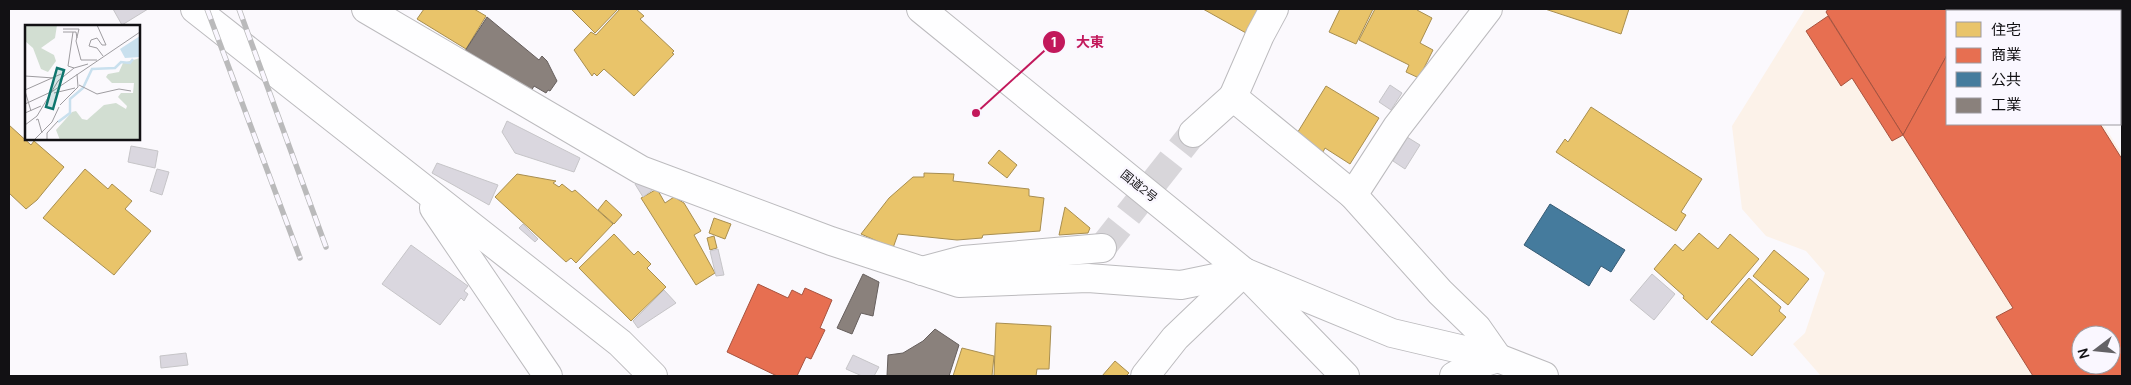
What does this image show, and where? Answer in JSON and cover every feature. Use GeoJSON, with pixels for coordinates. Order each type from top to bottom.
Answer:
{"type":"FeatureCollection","features":[{"type":"Feature","properties":{"kind":"main road"},"geometry":{"type":"LineString","coordinates":[[194,9],[620,343],[653,376]]}},
{"type":"Feature","properties":{"kind":"main road"},"geometry":{"type":"LineString","coordinates":[[366,9],[641,170],[831,241],[960,283],[1088,278],[1182,285],[1244,272],[1392,333],[1498,358],[1544,376]]}},
{"type":"Feature","properties":{"kind":"main road","name":"国道2号"},"geometry":{"type":"LineString","coordinates":[[921,9],[1244,272],[1345,376]]}},
{"type":"Feature","properties":{"kind":"main road"},"geometry":{"type":"LineString","coordinates":[[1192,133],[1233,96],[1260,34],[1274,9]]}},
{"type":"Feature","properties":{"kind":"main road"},"geometry":{"type":"LineString","coordinates":[[1353,195],[1397,127],[1488,9]]}},
{"type":"Feature","properties":{"kind":"main road"},"geometry":{"type":"LineString","coordinates":[[1233,96],[1353,195],[1440,292],[1477,328],[1498,358]]}},
{"type":"Feature","properties":{"kind":"main road"},"geometry":{"type":"LineString","coordinates":[[419,186],[548,376]]}},
{"type":"Feature","properties":{"kind":"main road"},"geometry":{"type":"LineString","coordinates":[[922,270],[963,260],[1102,248]]}},
{"type":"Feature","properties":{"kind":"main road"},"geometry":{"type":"LineString","coordinates":[[1145,376],[1174,338],[1244,272]]}},
{"type":"Feature","properties":{"kind":"main road"},"geometry":{"type":"LineString","coordinates":[[1454,376],[1472,366],[1498,358]]}},
{"type":"Feature","properties":{"kind":"shaded area"},"geometry":{"type":"Polygon","coordinates":[[[1805,9],[2029,9],[1946,10],[1946,125],[2104,125],[2122,154],[2122,376],[1821,376],[1793,344],[1805,333],[1825,273],[1806,251],[1766,236],[1742,209],[1732,126],[1805,9]]]}},
{"type":"Feature","properties":{"kind":"building: 住宅"},"geometry":{"type":"Polygon","coordinates":[[[424,9],[474,9],[486,16],[466,49],[417,19],[424,9]]]}},
{"type":"Feature","properties":{"kind":"building: 住宅"},"geometry":{"type":"Polygon","coordinates":[[[571,9],[618,9],[595,33],[571,9]]]}},
{"type":"Feature","properties":{"kind":"building: 住宅"},"geometry":{"type":"Polygon","coordinates":[[[620,9],[636,9],[644,16],[640,19],[674,51],[672,53],[674,54],[634,96],[604,69],[597,76],[594,73],[592,76],[574,50],[591,32],[596,35],[620,9]]]}},
{"type":"Feature","properties":{"kind":"building: 住宅"},"geometry":{"type":"Polygon","coordinates":[[[1203,9],[1262,9],[1246,33],[1203,9]]]}},
{"type":"Feature","properties":{"kind":"building: 住宅"},"geometry":{"type":"Polygon","coordinates":[[[1340,9],[1373,9],[1356,44],[1329,32],[1340,9]]]}},
{"type":"Feature","properties":{"kind":"building: 住宅"},"geometry":{"type":"Polygon","coordinates":[[[1375,9],[1418,9],[1432,18],[1420,43],[1433,50],[1419,78],[1406,72],[1409,65],[1359,40],[1375,9]]]}},
{"type":"Feature","properties":{"kind":"building: 住宅"},"geometry":{"type":"Polygon","coordinates":[[[1545,9],[1629,9],[1621,34],[1545,9]]]}},
{"type":"Feature","properties":{"kind":"building: 住宅"},"geometry":{"type":"Polygon","coordinates":[[[1326,86],[1379,118],[1350,164],[1325,148],[1323,152],[1296,135],[1326,86]]]}},
{"type":"Feature","properties":{"kind":"building: 住宅"},"geometry":{"type":"Polygon","coordinates":[[[1591,107],[1702,179],[1681,212],[1686,215],[1676,231],[1556,152],[1565,139],[1568,142],[1591,107]]]}},
{"type":"Feature","properties":{"kind":"building: 住宅"},"geometry":{"type":"Polygon","coordinates":[[[9,125],[31,145],[34,141],[64,167],[37,200],[26,209],[9,193],[9,125]]]}},
{"type":"Feature","properties":{"kind":"building: 住宅"},"geometry":{"type":"Polygon","coordinates":[[[999,150],[1017,165],[1007,178],[988,163],[999,150]]]}},
{"type":"Feature","properties":{"kind":"building: 住宅"},"geometry":{"type":"Polygon","coordinates":[[[85,169],[108,189],[112,184],[132,201],[125,209],[151,231],[114,275],[43,218],[85,169]]]}},
{"type":"Feature","properties":{"kind":"building: 住宅"},"geometry":{"type":"Polygon","coordinates":[[[924,173],[954,174],[953,181],[1029,189],[1029,196],[1044,198],[1040,231],[983,235],[982,238],[957,240],[898,234],[893,248],[861,234],[889,198],[913,177],[924,177],[924,173]]]}},
{"type":"Feature","properties":{"kind":"building: 住宅"},"geometry":{"type":"Polygon","coordinates":[[[517,174],[556,181],[553,183],[559,187],[562,184],[572,192],[575,190],[613,224],[576,263],[571,258],[566,262],[495,197],[517,174]]]}},
{"type":"Feature","properties":{"kind":"building: 住宅"},"geometry":{"type":"Polygon","coordinates":[[[657,189],[665,203],[674,197],[684,203],[701,231],[694,235],[715,273],[696,285],[641,198],[657,189]]]}},
{"type":"Feature","properties":{"kind":"building: 住宅"},"geometry":{"type":"Polygon","coordinates":[[[606,200],[622,215],[614,224],[598,210],[606,200]]]}},
{"type":"Feature","properties":{"kind":"building: 住宅"},"geometry":{"type":"Polygon","coordinates":[[[1065,207],[1090,228],[1088,233],[1059,235],[1065,207]]]}},
{"type":"Feature","properties":{"kind":"building: 住宅"},"geometry":{"type":"Polygon","coordinates":[[[714,218],[731,224],[725,239],[709,233],[714,218]]]}},
{"type":"Feature","properties":{"kind":"building: 住宅"},"geometry":{"type":"Polygon","coordinates":[[[1699,233],[1718,249],[1730,234],[1759,259],[1707,320],[1654,269],[1675,244],[1683,251],[1699,233]]]}},
{"type":"Feature","properties":{"kind":"building: 住宅"},"geometry":{"type":"Polygon","coordinates":[[[614,234],[634,255],[638,251],[651,264],[647,268],[666,287],[631,321],[579,268],[614,234]]]}},
{"type":"Feature","properties":{"kind":"building: 住宅"},"geometry":{"type":"Polygon","coordinates":[[[714,236],[717,248],[710,250],[707,238],[714,236]]]}},
{"type":"Feature","properties":{"kind":"building: 住宅"},"geometry":{"type":"Polygon","coordinates":[[[1774,250],[1809,279],[1788,305],[1753,276],[1774,250]]]}},
{"type":"Feature","properties":{"kind":"building: 住宅"},"geometry":{"type":"Polygon","coordinates":[[[1749,278],[1781,307],[1779,311],[1786,317],[1752,356],[1711,322],[1749,278]]]}},
{"type":"Feature","properties":{"kind":"building: 住宅"},"geometry":{"type":"Polygon","coordinates":[[[996,323],[1051,326],[1049,369],[1037,369],[1036,376],[994,376],[996,323]]]}},
{"type":"Feature","properties":{"kind":"building: 住宅"},"geometry":{"type":"Polygon","coordinates":[[[962,348],[994,356],[992,376],[953,376],[962,348]]]}},
{"type":"Feature","properties":{"kind":"building: 住宅"},"geometry":{"type":"Polygon","coordinates":[[[1115,361],[1129,373],[1126,376],[1102,376],[1115,361]]]}},
{"type":"Feature","properties":{"kind":"building: 商業"},"geometry":{"type":"Polygon","coordinates":[[[1828,9],[1973,9],[1946,10],[1946,57],[1903,135],[1826,12],[1828,9]]]}},
{"type":"Feature","properties":{"kind":"building: 商業"},"geometry":{"type":"Polygon","coordinates":[[[2029,9],[2030,10],[1972,10],[2029,9]]]}},
{"type":"Feature","properties":{"kind":"building: 商業"},"geometry":{"type":"Polygon","coordinates":[[[1828,16],[1903,135],[1892,141],[1852,78],[1841,86],[1806,31],[1828,16]]]}},
{"type":"Feature","properties":{"kind":"building: 商業"},"geometry":{"type":"Polygon","coordinates":[[[1946,57],[1946,125],[2101,125],[2122,159],[2122,376],[2033,376],[1996,317],[2013,308],[1903,135],[1946,57]]]}},
{"type":"Feature","properties":{"kind":"building: 商業"},"geometry":{"type":"Polygon","coordinates":[[[758,284],[788,298],[792,290],[802,295],[805,288],[832,300],[820,328],[825,330],[811,359],[806,357],[797,376],[777,376],[727,352],[758,284]]]}},
{"type":"Feature","properties":{"kind":"building: 公共"},"geometry":{"type":"Polygon","coordinates":[[[1550,204],[1625,250],[1611,272],[1601,266],[1589,286],[1524,245],[1550,204]]]}},
{"type":"Feature","properties":{"kind":"building: 工業"},"geometry":{"type":"Polygon","coordinates":[[[487,17],[539,60],[542,56],[547,61],[557,81],[550,91],[548,90],[546,93],[534,86],[530,93],[465,51],[487,17]]]}},
{"type":"Feature","properties":{"kind":"building: 工業"},"geometry":{"type":"Polygon","coordinates":[[[863,274],[879,282],[873,316],[861,313],[852,334],[837,328],[863,274]]]}},
{"type":"Feature","properties":{"kind":"building: 工業"},"geometry":{"type":"Polygon","coordinates":[[[935,329],[959,345],[949,376],[887,376],[888,355],[903,353],[923,341],[935,329]]]}},
{"type":"Feature","properties":{"kind":"building: その他"},"geometry":{"type":"Polygon","coordinates":[[[113,9],[148,9],[122,25],[113,9]]]}},
{"type":"Feature","properties":{"kind":"building: その他"},"geometry":{"type":"Polygon","coordinates":[[[1390,85],[1402,93],[1391,110],[1379,102],[1390,85]]]}},
{"type":"Feature","properties":{"kind":"building: その他"},"geometry":{"type":"Polygon","coordinates":[[[507,121],[580,158],[574,172],[515,153],[502,132],[507,121]]]}},
{"type":"Feature","properties":{"kind":"building: その他"},"geometry":{"type":"Polygon","coordinates":[[[1407,137],[1420,145],[1405,169],[1393,161],[1407,137]]]}},
{"type":"Feature","properties":{"kind":"building: その他"},"geometry":{"type":"Polygon","coordinates":[[[131,146],[158,151],[155,168],[128,162],[131,146]]]}},
{"type":"Feature","properties":{"kind":"building: その他"},"geometry":{"type":"Polygon","coordinates":[[[437,163],[498,185],[489,205],[432,173],[437,163]]]}},
{"type":"Feature","properties":{"kind":"building: その他"},"geometry":{"type":"Polygon","coordinates":[[[157,169],[169,172],[162,195],[150,191],[157,169]]]}},
{"type":"Feature","properties":{"kind":"building: その他"},"geometry":{"type":"Polygon","coordinates":[[[639,182],[655,188],[643,197],[635,184],[639,182]]]}},
{"type":"Feature","properties":{"kind":"building: その他"},"geometry":{"type":"Polygon","coordinates":[[[523,224],[538,239],[535,242],[519,228],[523,224]]]}},
{"type":"Feature","properties":{"kind":"building: その他"},"geometry":{"type":"Polygon","coordinates":[[[411,245],[468,286],[464,291],[468,294],[464,301],[461,298],[440,325],[382,284],[411,245]]]}},
{"type":"Feature","properties":{"kind":"building: その他"},"geometry":{"type":"Polygon","coordinates":[[[718,249],[724,275],[716,276],[710,251],[718,249]]]}},
{"type":"Feature","properties":{"kind":"building: その他"},"geometry":{"type":"Polygon","coordinates":[[[1652,274],[1675,294],[1654,320],[1630,300],[1652,274]]]}},
{"type":"Feature","properties":{"kind":"building: その他"},"geometry":{"type":"Polygon","coordinates":[[[664,290],[676,303],[638,328],[633,321],[664,290]]]}},
{"type":"Feature","properties":{"kind":"building: その他"},"geometry":{"type":"Polygon","coordinates":[[[186,353],[188,365],[161,368],[160,356],[186,353]]]}},
{"type":"Feature","properties":{"kind":"building: その他"},"geometry":{"type":"Polygon","coordinates":[[[853,355],[879,367],[874,376],[862,376],[846,369],[853,355]]]}},
{"type":"Feature","properties":{"kind":"tunnel"},"geometry":{"type":"LineString","coordinates":[[1102,248],[1193,133]]}},
{"type":"Feature","properties":{"kind":"railway"},"geometry":{"type":"LineString","coordinates":[[207,9],[300,258]]}},
{"type":"Feature","properties":{"kind":"railway"},"geometry":{"type":"LineString","coordinates":[[239,9],[326,247]]}},
{"type":"Feature","properties":{"kind":"place","name":"大東"},"geometry":{"type":"Point","coordinates":[976,113]}}]}
